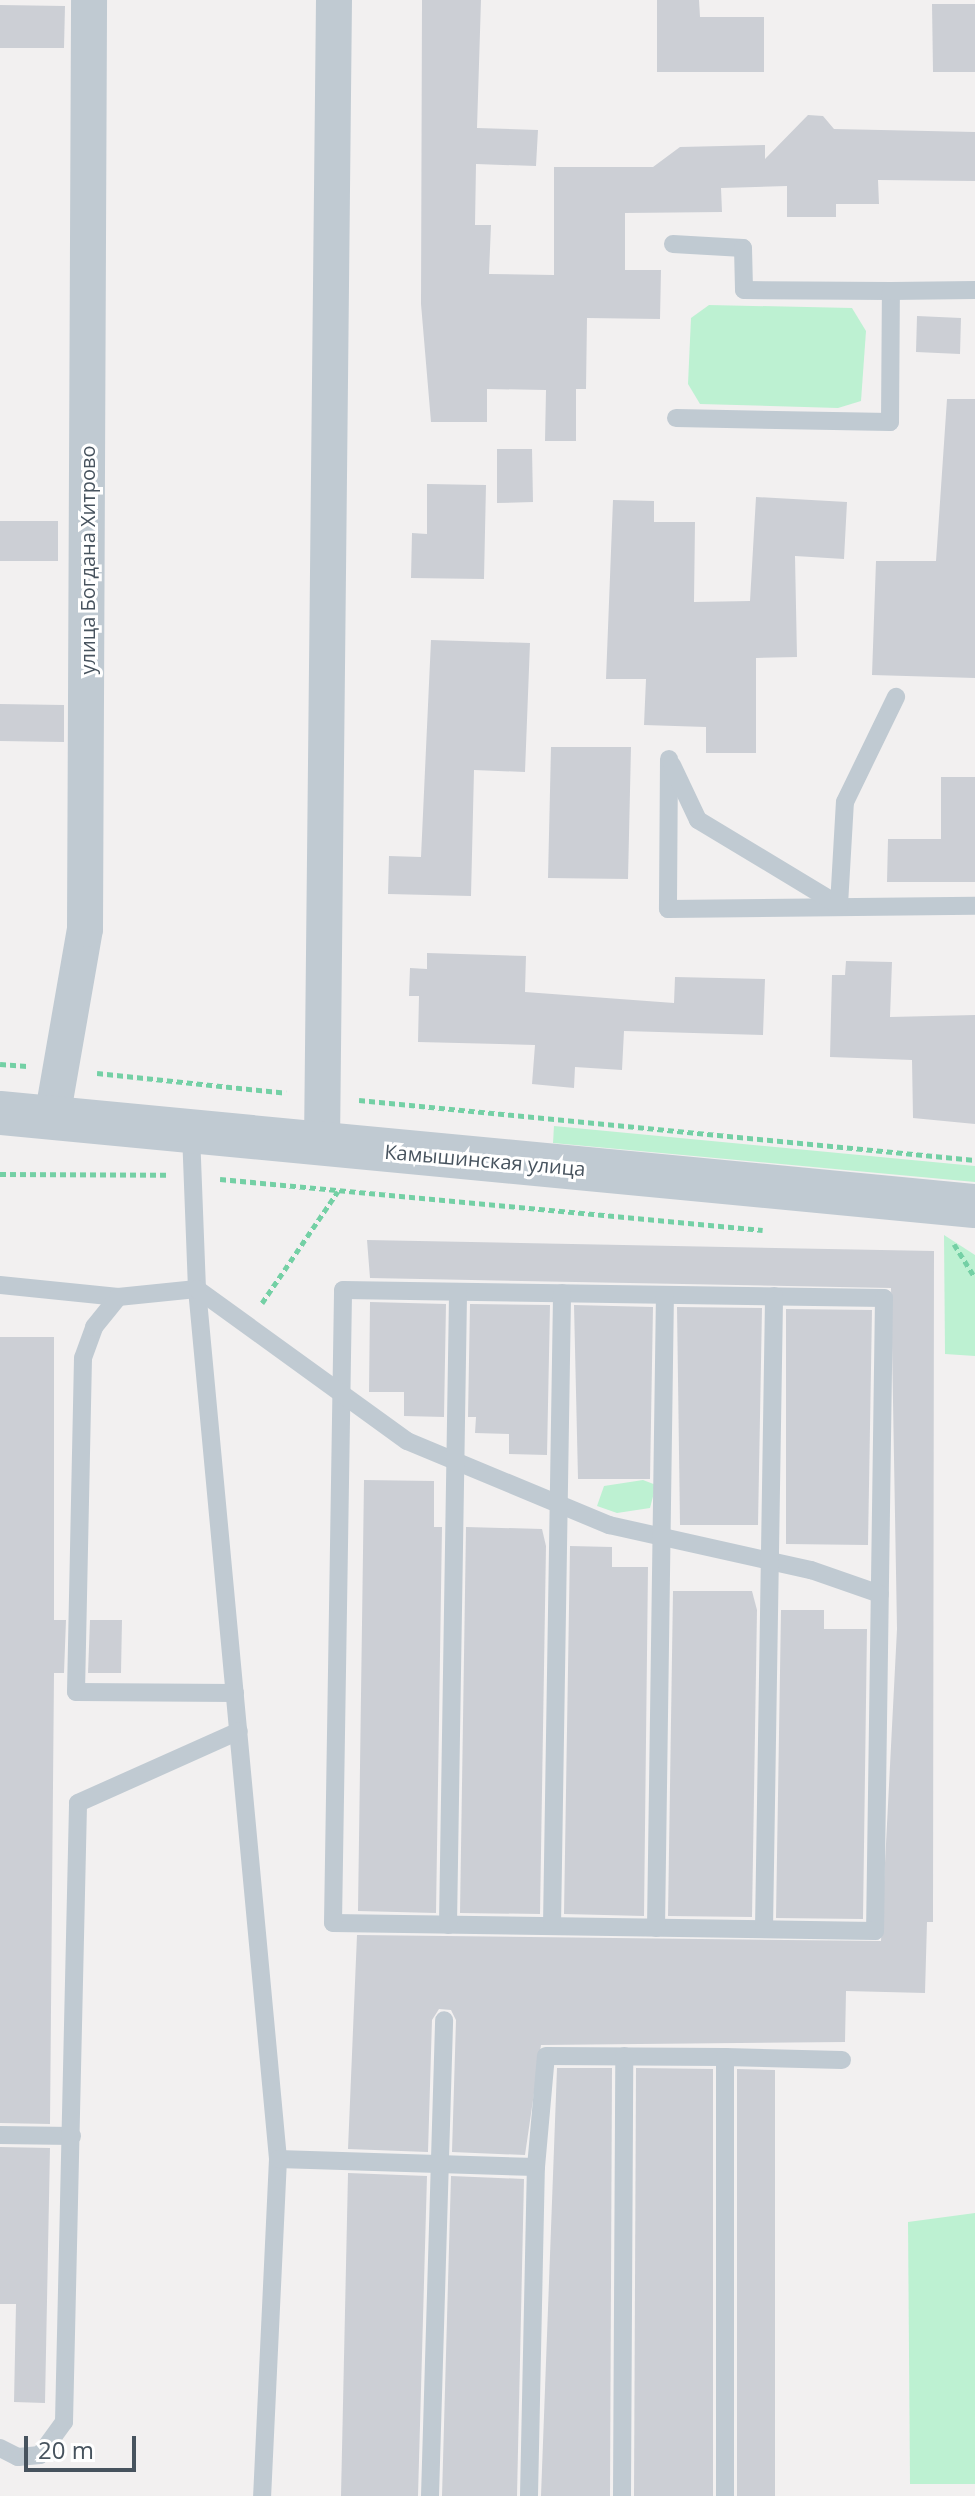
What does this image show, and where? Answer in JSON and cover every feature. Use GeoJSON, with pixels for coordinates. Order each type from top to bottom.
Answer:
{"type":"FeatureCollection","features":[{"type":"Feature","properties":{"kind":"street","name":"улица Богдана Хитрово"},"geometry":{"type":"LineString","coordinates":[[52,1118],[85,929],[89,0]]}},
{"type":"Feature","properties":{"kind":"street"},"geometry":{"type":"LineString","coordinates":[[322,1145],[334,0]]}},
{"type":"Feature","properties":{"kind":"street","name":"Камышинская улица"},"geometry":{"type":"LineString","coordinates":[[0,1113],[967,1215]]}},
{"type":"Feature","properties":{"kind":"lane"},"geometry":{"type":"LineString","coordinates":[[673,244],[743,248],[744,290],[975,290]]}},
{"type":"Feature","properties":{"kind":"lane"},"geometry":{"type":"LineString","coordinates":[[676,418],[890,422],[891,291]]}},
{"type":"Feature","properties":{"kind":"lane"},"geometry":{"type":"LineString","coordinates":[[839,905],[845,802],[896,697]]}},
{"type":"Feature","properties":{"kind":"lane"},"geometry":{"type":"LineString","coordinates":[[839,905],[698,820],[669,759],[668,909],[975,906]]}},
{"type":"Feature","properties":{"kind":"lane"},"geometry":{"type":"LineString","coordinates":[[191,1133],[197,1289],[278,2159],[262,2496]]}},
{"type":"Feature","properties":{"kind":"lane"},"geometry":{"type":"LineString","coordinates":[[0,1285],[118,1297],[197,1289],[248,1323],[341,1398],[407,1441],[559,1504],[662,1536],[770,1561],[880,1594]]}},
{"type":"Feature","properties":{"kind":"lane"},"geometry":{"type":"LineString","coordinates":[[343,1290],[458,1292],[884,1298],[875,1931],[333,1923],[343,1290]]}},
{"type":"Feature","properties":{"kind":"lane"},"geometry":{"type":"LineString","coordinates":[[448,1925],[458,1292]]}},
{"type":"Feature","properties":{"kind":"lane"},"geometry":{"type":"LineString","coordinates":[[552,1926],[562,1293]]}},
{"type":"Feature","properties":{"kind":"lane"},"geometry":{"type":"LineString","coordinates":[[656,1928],[665,1295]]}},
{"type":"Feature","properties":{"kind":"lane"},"geometry":{"type":"LineString","coordinates":[[764,1929],[774,1296]]}},
{"type":"Feature","properties":{"kind":"lane"},"geometry":{"type":"LineString","coordinates":[[118,1297],[94,1327],[83,1358],[76,1692],[235,1693]]}},
{"type":"Feature","properties":{"kind":"lane"},"geometry":{"type":"LineString","coordinates":[[0,2448],[18,2457],[40,2455],[64,2422],[78,1803],[239,1731]]}},
{"type":"Feature","properties":{"kind":"lane"},"geometry":{"type":"LineString","coordinates":[[430,2496],[444,2020]]}},
{"type":"Feature","properties":{"kind":"lane"},"geometry":{"type":"LineString","coordinates":[[529,2496],[536,2167],[546,2056],[842,2060]]}},
{"type":"Feature","properties":{"kind":"lane"},"geometry":{"type":"LineString","coordinates":[[622,2496],[624,2056]]}},
{"type":"Feature","properties":{"kind":"lane"},"geometry":{"type":"LineString","coordinates":[[725,2057],[725,2496]]}},
{"type":"Feature","properties":{"kind":"lane"},"geometry":{"type":"LineString","coordinates":[[0,2135],[72,2136]]}},
{"type":"Feature","properties":{"kind":"lane"},"geometry":{"type":"LineString","coordinates":[[278,2159],[442,2167],[536,2167]]}},
{"type":"Feature","properties":{"kind":"path"},"geometry":{"type":"LineString","coordinates":[[0,1064],[975,1160]]}},
{"type":"Feature","properties":{"kind":"path"},"geometry":{"type":"LineString","coordinates":[[0,1174],[193,1176],[780,1231]]}},
{"type":"Feature","properties":{"kind":"path"},"geometry":{"type":"LineString","coordinates":[[248,1323],[338,1191]]}},
{"type":"Feature","properties":{"kind":"path"},"geometry":{"type":"LineString","coordinates":[[967,1215],[975,1277]]}},
{"type":"Feature","properties":{"kind":"green space"},"geometry":{"type":"Polygon","coordinates":[[[709,305],[852,308],[866,331],[861,401],[838,408],[700,404],[688,384],[691,318],[709,305]]]}},
{"type":"Feature","properties":{"kind":"green space"},"geometry":{"type":"Polygon","coordinates":[[[554,1126],[975,1166],[975,1182],[553,1143],[554,1126]]]}},
{"type":"Feature","properties":{"kind":"green space"},"geometry":{"type":"Polygon","coordinates":[[[944,1235],[975,1255],[975,1356],[945,1354],[944,1235]]]}},
{"type":"Feature","properties":{"kind":"green space"},"geometry":{"type":"Polygon","coordinates":[[[643,1480],[656,1485],[650,1508],[617,1513],[597,1506],[604,1486],[643,1480]]]}},
{"type":"Feature","properties":{"kind":"green space"},"geometry":{"type":"Polygon","coordinates":[[[975,2213],[975,2484],[910,2484],[908,2222],[975,2213]]]}},
{"type":"Feature","properties":{"kind":"building"},"geometry":{"type":"Polygon","coordinates":[[[422,0],[481,0],[477,128],[538,130],[536,166],[476,164],[475,225],[491,225],[489,274],[554,275],[554,167],[653,167],[680,147],[765,145],[765,159],[808,115],[823,116],[834,129],[975,132],[975,181],[878,180],[879,204],[836,204],[836,217],[787,217],[787,186],[721,188],[722,212],[625,213],[625,270],[661,270],[660,319],[587,318],[586,389],[576,389],[576,441],[545,441],[546,390],[487,389],[487,422],[431,422],[421,304],[422,0]]]}},
{"type":"Feature","properties":{"kind":"building"},"geometry":{"type":"Polygon","coordinates":[[[657,0],[699,0],[700,17],[764,17],[764,72],[657,72],[657,0]]]}},
{"type":"Feature","properties":{"kind":"building"},"geometry":{"type":"Polygon","coordinates":[[[932,4],[975,4],[975,72],[933,72],[932,4]]]}},
{"type":"Feature","properties":{"kind":"building"},"geometry":{"type":"Polygon","coordinates":[[[0,5],[65,6],[64,48],[0,48],[0,5]]]}},
{"type":"Feature","properties":{"kind":"building"},"geometry":{"type":"Polygon","coordinates":[[[917,316],[961,318],[960,354],[916,352],[917,316]]]}},
{"type":"Feature","properties":{"kind":"building"},"geometry":{"type":"Polygon","coordinates":[[[947,399],[975,399],[975,678],[872,675],[876,561],[936,561],[947,399]]]}},
{"type":"Feature","properties":{"kind":"building"},"geometry":{"type":"Polygon","coordinates":[[[497,449],[532,449],[533,502],[497,503],[497,449]]]}},
{"type":"Feature","properties":{"kind":"building"},"geometry":{"type":"Polygon","coordinates":[[[427,484],[486,485],[484,579],[411,578],[412,533],[427,534],[427,484]]]}},
{"type":"Feature","properties":{"kind":"building"},"geometry":{"type":"Polygon","coordinates":[[[756,497],[847,502],[844,559],[795,556],[797,657],[756,658],[756,753],[706,753],[706,727],[644,725],[646,679],[606,679],[613,500],[654,501],[654,522],[695,522],[694,602],[750,601],[756,497]]]}},
{"type":"Feature","properties":{"kind":"building"},"geometry":{"type":"Polygon","coordinates":[[[0,521],[58,521],[58,561],[0,561],[0,521]]]}},
{"type":"Feature","properties":{"kind":"building"},"geometry":{"type":"Polygon","coordinates":[[[431,640],[530,643],[525,772],[474,770],[471,896],[388,894],[389,856],[421,857],[431,640]]]}},
{"type":"Feature","properties":{"kind":"building"},"geometry":{"type":"Polygon","coordinates":[[[0,704],[64,705],[64,742],[0,741],[0,704]]]}},
{"type":"Feature","properties":{"kind":"building"},"geometry":{"type":"Polygon","coordinates":[[[551,747],[631,747],[628,879],[548,878],[551,747]]]}},
{"type":"Feature","properties":{"kind":"building"},"geometry":{"type":"Polygon","coordinates":[[[941,777],[975,777],[975,882],[887,882],[888,839],[941,839],[941,777]]]}},
{"type":"Feature","properties":{"kind":"building"},"geometry":{"type":"Polygon","coordinates":[[[427,953],[526,956],[525,992],[674,1003],[675,977],[765,979],[763,1035],[624,1031],[622,1070],[575,1067],[574,1088],[532,1084],[535,1045],[418,1042],[419,996],[409,996],[410,968],[427,969],[427,953]]]}},
{"type":"Feature","properties":{"kind":"building"},"geometry":{"type":"Polygon","coordinates":[[[846,961],[892,962],[890,1017],[975,1015],[975,1124],[913,1118],[912,1060],[830,1057],[832,975],[845,975],[846,961]]]}},
{"type":"Feature","properties":{"kind":"building"},"geometry":{"type":"Polygon","coordinates":[[[367,1240],[934,1251],[933,1922],[927,1922],[925,1993],[846,1991],[845,2042],[541,2045],[525,2155],[452,2152],[456,2020],[451,2010],[439,2009],[432,2020],[428,2152],[348,2149],[357,1935],[881,1941],[897,1629],[891,1288],[370,1278],[367,1240]]]}},
{"type":"Feature","properties":{"kind":"building"},"geometry":{"type":"Polygon","coordinates":[[[370,1302],[446,1304],[444,1417],[404,1416],[404,1392],[369,1392],[370,1302]]]}},
{"type":"Feature","properties":{"kind":"building"},"geometry":{"type":"Polygon","coordinates":[[[470,1304],[550,1305],[547,1455],[509,1454],[509,1434],[475,1433],[476,1417],[468,1417],[470,1304]]]}},
{"type":"Feature","properties":{"kind":"building"},"geometry":{"type":"Polygon","coordinates":[[[574,1305],[653,1307],[650,1479],[578,1479],[574,1305]]]}},
{"type":"Feature","properties":{"kind":"building"},"geometry":{"type":"Polygon","coordinates":[[[677,1307],[762,1308],[758,1525],[680,1525],[677,1307]]]}},
{"type":"Feature","properties":{"kind":"building"},"geometry":{"type":"Polygon","coordinates":[[[786,1309],[872,1310],[868,1545],[786,1544],[786,1309]]]}},
{"type":"Feature","properties":{"kind":"building"},"geometry":{"type":"Polygon","coordinates":[[[0,1337],[54,1337],[54,1620],[66,1620],[64,1673],[54,1673],[50,2124],[0,2123],[0,1337]]]}},
{"type":"Feature","properties":{"kind":"building"},"geometry":{"type":"Polygon","coordinates":[[[364,1480],[434,1481],[434,1527],[442,1527],[436,1913],[358,1911],[364,1480]]]}},
{"type":"Feature","properties":{"kind":"building"},"geometry":{"type":"Polygon","coordinates":[[[466,1527],[542,1529],[546,1546],[540,1914],[460,1913],[466,1527]]]}},
{"type":"Feature","properties":{"kind":"building"},"geometry":{"type":"Polygon","coordinates":[[[570,1546],[612,1547],[612,1567],[648,1567],[644,1916],[564,1914],[570,1546]]]}},
{"type":"Feature","properties":{"kind":"building"},"geometry":{"type":"Polygon","coordinates":[[[673,1591],[752,1591],[757,1610],[752,1917],[668,1916],[673,1591]]]}},
{"type":"Feature","properties":{"kind":"building"},"geometry":{"type":"Polygon","coordinates":[[[781,1610],[824,1610],[824,1629],[867,1629],[863,1919],[776,1918],[781,1610]]]}},
{"type":"Feature","properties":{"kind":"building"},"geometry":{"type":"Polygon","coordinates":[[[90,1620],[122,1620],[121,1673],[88,1673],[90,1620]]]}},
{"type":"Feature","properties":{"kind":"building"},"geometry":{"type":"Polygon","coordinates":[[[557,2068],[612,2068],[610,2496],[541,2496],[557,2068]]]}},
{"type":"Feature","properties":{"kind":"building"},"geometry":{"type":"Polygon","coordinates":[[[636,2068],[713,2069],[713,2496],[634,2496],[636,2068]]]}},
{"type":"Feature","properties":{"kind":"building"},"geometry":{"type":"Polygon","coordinates":[[[737,2069],[775,2070],[775,2496],[737,2496],[737,2069]]]}},
{"type":"Feature","properties":{"kind":"building"},"geometry":{"type":"Polygon","coordinates":[[[0,2147],[50,2148],[45,2403],[14,2402],[16,2304],[0,2304],[0,2147]]]}},
{"type":"Feature","properties":{"kind":"building"},"geometry":{"type":"Polygon","coordinates":[[[348,2173],[427,2176],[418,2496],[341,2496],[348,2173]]]}},
{"type":"Feature","properties":{"kind":"building"},"geometry":{"type":"Polygon","coordinates":[[[451,2176],[524,2179],[517,2496],[442,2496],[451,2176]]]}}]}
